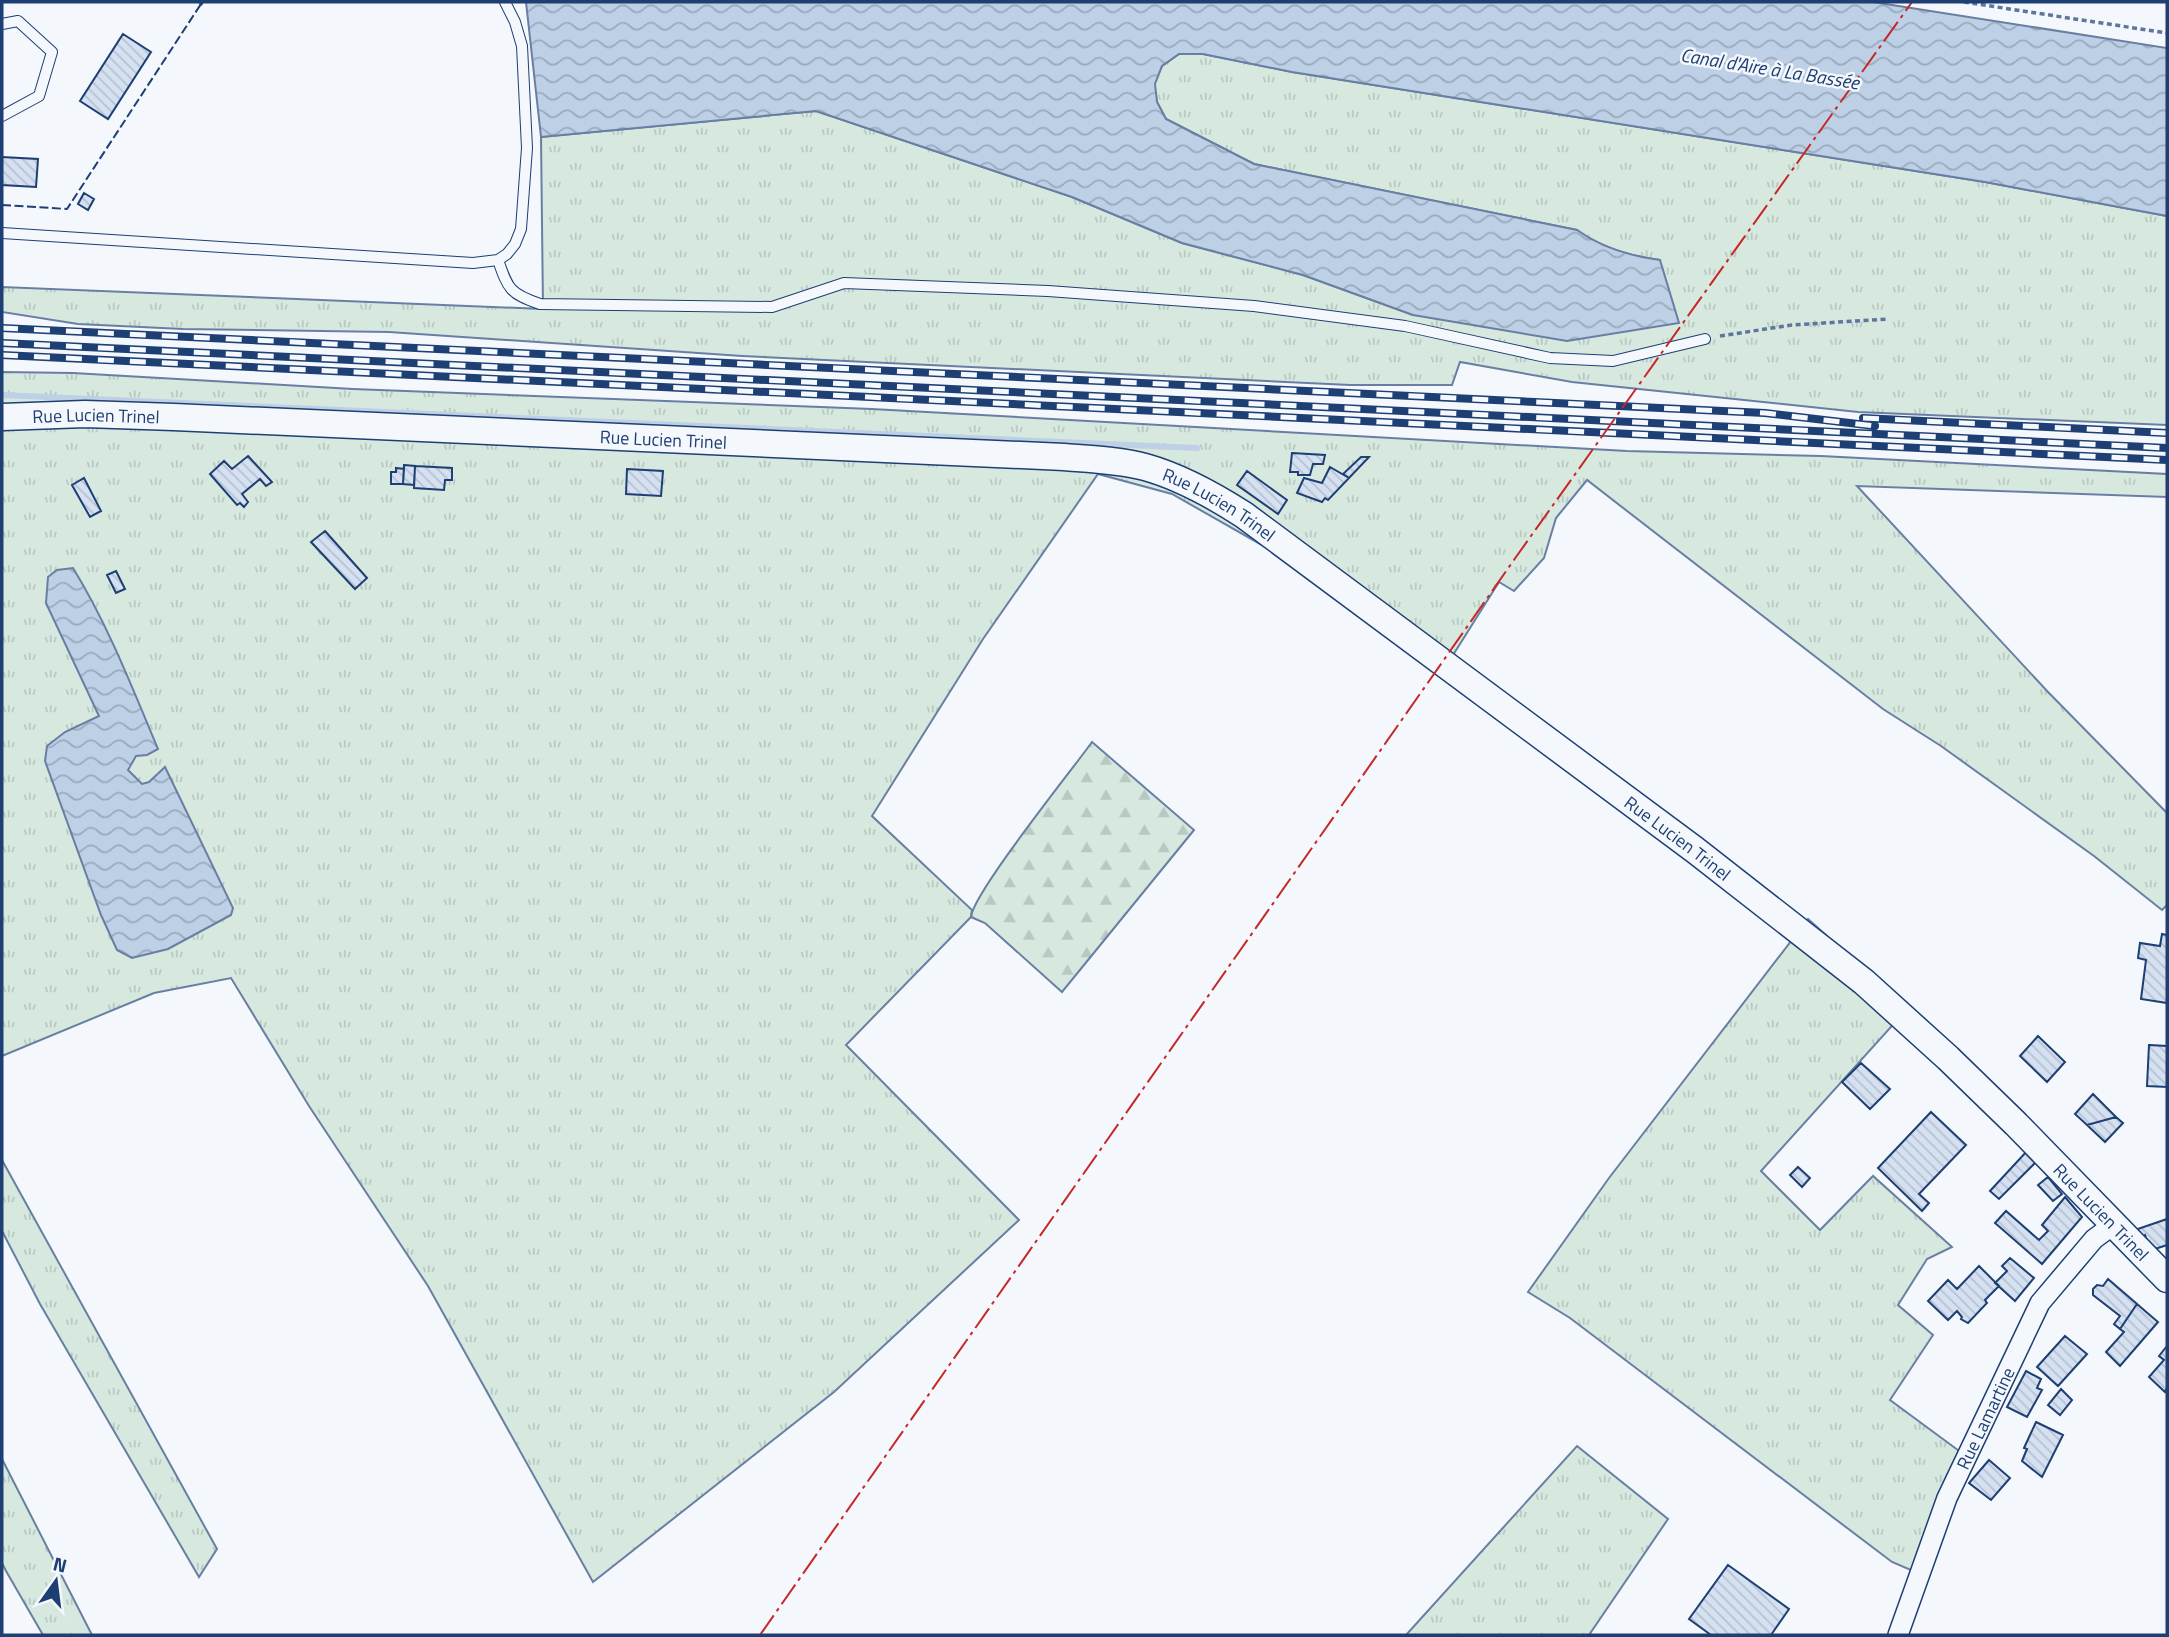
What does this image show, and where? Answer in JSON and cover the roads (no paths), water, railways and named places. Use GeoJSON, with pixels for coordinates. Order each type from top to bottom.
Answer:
{"type":"FeatureCollection","features":[{"type":"Feature","properties":{"kind":"street","name":"Rue Lucien Trinel"},"geometry":{"type":"LineString","coordinates":[[2,417],[85,414],[174,417],[1064,457],[1144,467],[1174,477],[1244,515],[1695,850],[1864,982],[1978,1086],[2167,1279]]}},
{"type":"Feature","properties":{"kind":"street","name":"Rue Lamartine"},"geometry":{"type":"LineString","coordinates":[[1898,1635],[1947,1499],[2040,1303],[2094,1239],[2113,1225]]}},
{"type":"Feature","properties":{"kind":"lane"},"geometry":{"type":"LineString","coordinates":[[2,233],[473,263],[498,260],[515,244],[521,229],[527,148],[522,46],[515,22],[505,2]]}},
{"type":"Feature","properties":{"kind":"lane"},"geometry":{"type":"LineString","coordinates":[[2,24],[18,21],[52,52],[38,96],[2,116]]}},
{"type":"Feature","properties":{"kind":"lane"},"geometry":{"type":"LineString","coordinates":[[498,260],[512,292],[540,304],[772,307],[844,283],[1048,291],[1254,306],[1405,326],[1550,358],[1613,361],[1705,339]]}},
{"type":"Feature","properties":{"kind":"water","name":"Canal d'Aire à La Bassée"},"geometry":{"type":"Polygon","coordinates":[[[526,2],[1873,2],[2167,48],[2167,216],[1985,182],[1292,72],[1203,54],[1179,54],[1162,66],[1155,84],[1157,102],[1166,119],[1254,164],[1577,230],[1616,250],[1660,260],[1679,323],[1567,341],[1413,315],[1303,275],[1182,243],[1072,197],[816,111],[541,137],[526,2]]]}},
{"type":"Feature","properties":{"kind":"water"},"geometry":{"type":"Polygon","coordinates":[[[73,568],[108,634],[158,749],[147,755],[136,756],[128,770],[142,784],[149,782],[165,767],[233,908],[231,915],[168,949],[132,958],[117,950],[101,915],[45,761],[47,746],[65,732],[99,716],[46,603],[48,577],[57,570],[73,568]]]}},
{"type":"Feature","properties":{"kind":"waterway"},"geometry":{"type":"LineString","coordinates":[[2,395],[1197,448]]}},
{"type":"Feature","properties":{"kind":"railway"},"geometry":{"type":"LineString","coordinates":[[2,328],[1765,413],[1875,426]]}},
{"type":"Feature","properties":{"kind":"railway"},"geometry":{"type":"LineString","coordinates":[[2,343],[2167,448]]}},
{"type":"Feature","properties":{"kind":"railway"},"geometry":{"type":"LineString","coordinates":[[2,355],[2167,460]]}},
{"type":"Feature","properties":{"kind":"railway"},"geometry":{"type":"LineString","coordinates":[[1863,418],[2167,433]]}}]}
